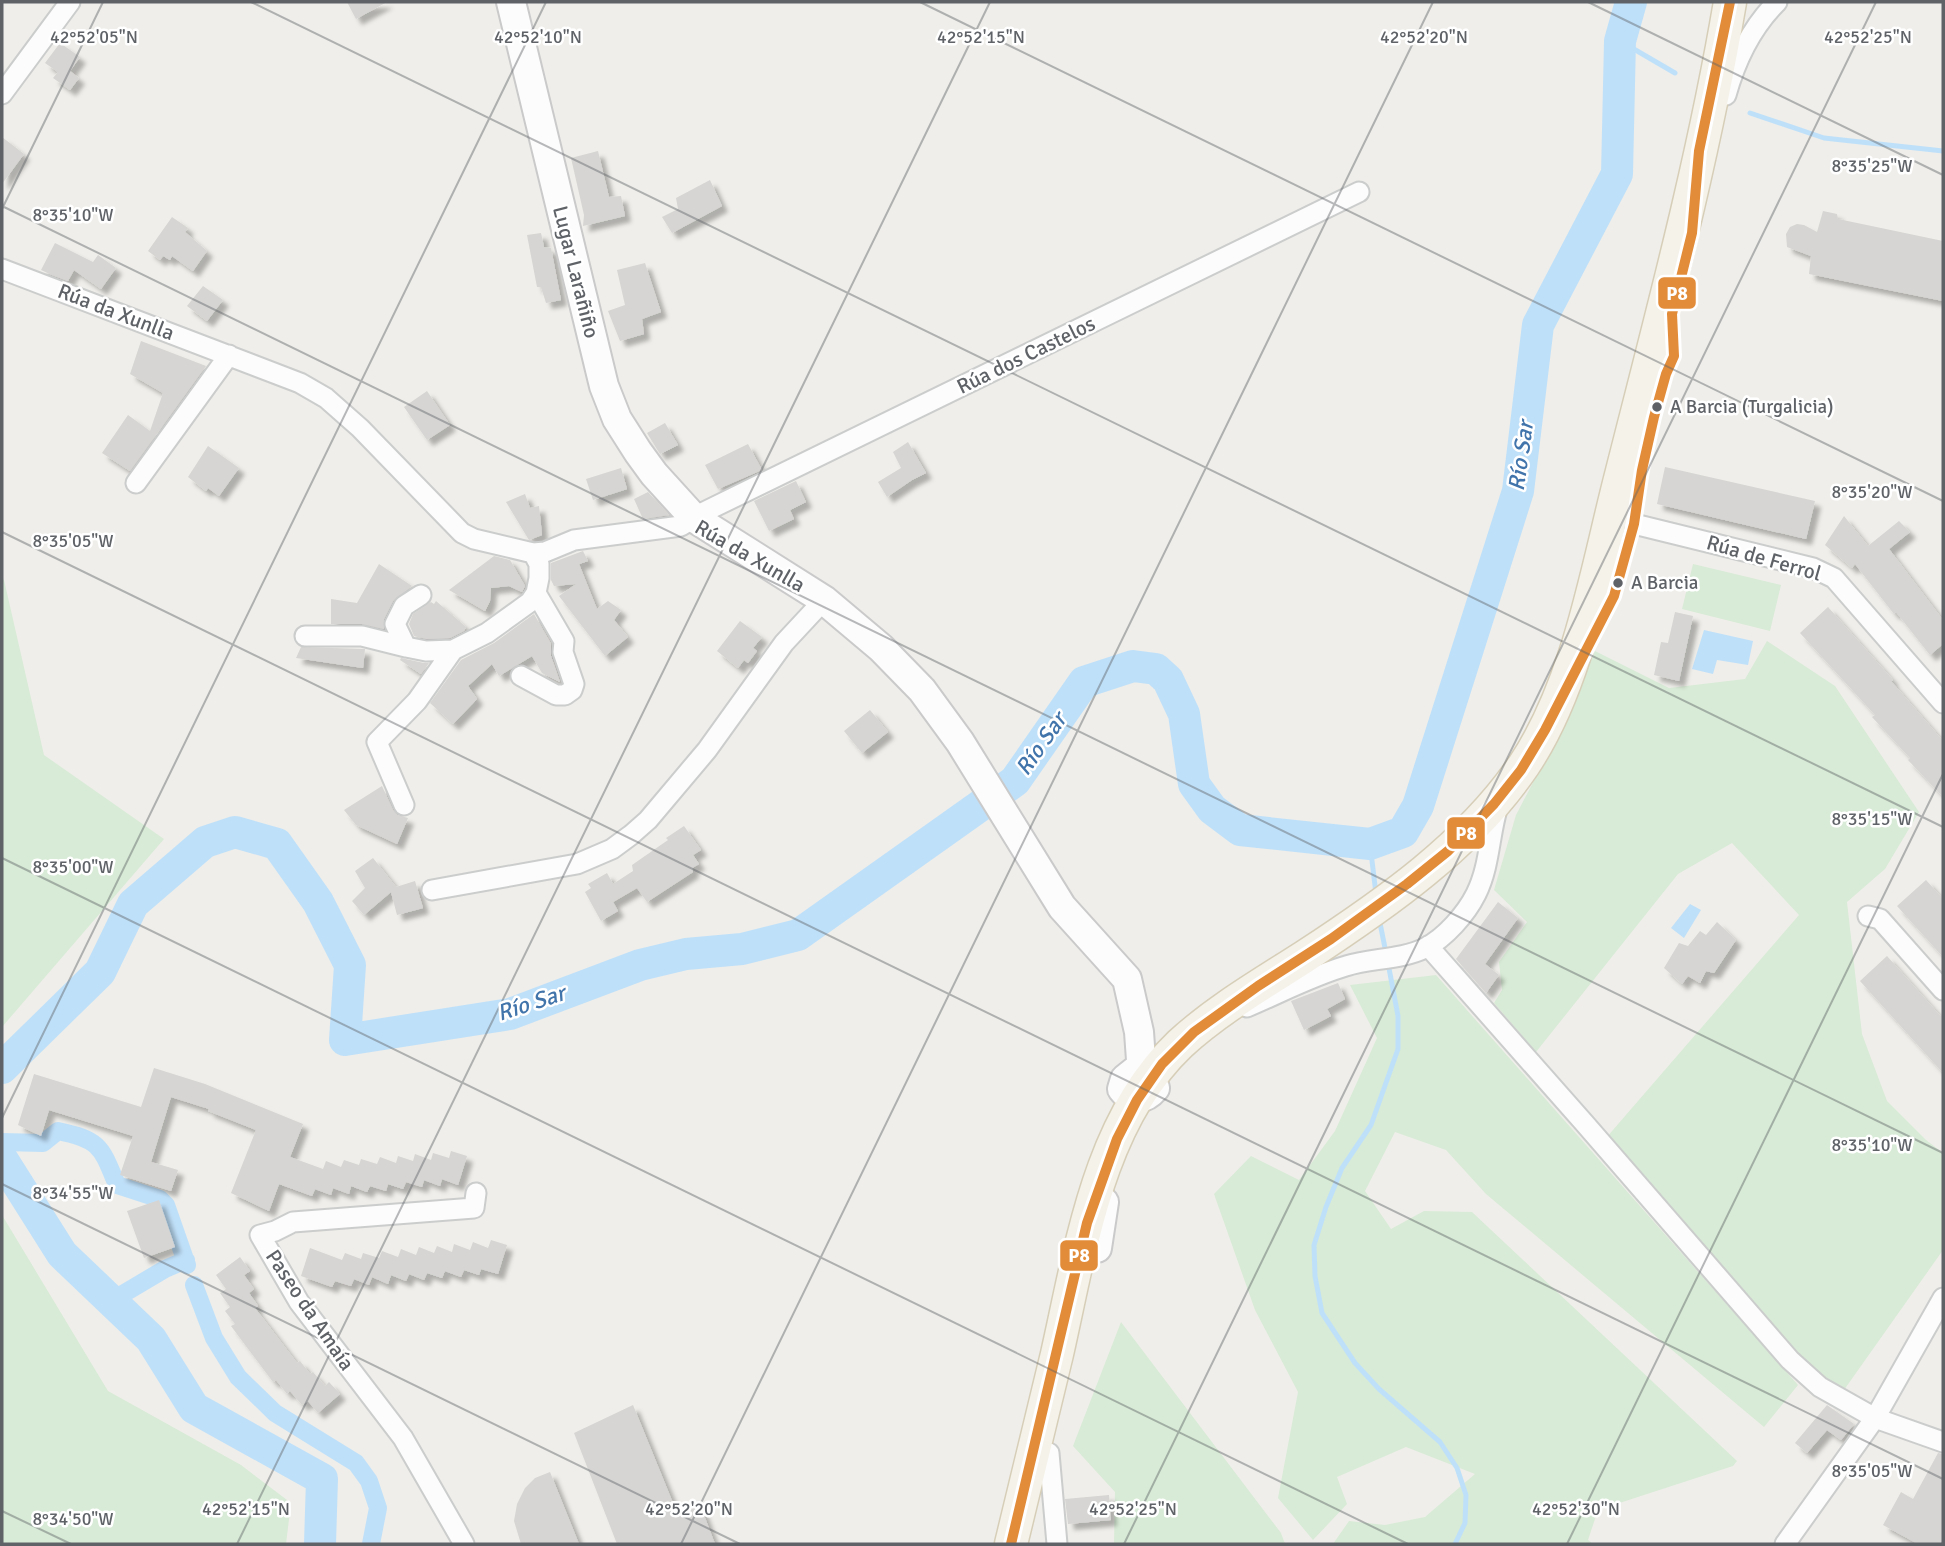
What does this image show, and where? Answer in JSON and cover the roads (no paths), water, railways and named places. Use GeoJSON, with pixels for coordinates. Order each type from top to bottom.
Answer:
{"type":"FeatureCollection","features":[{"type":"Feature","properties":{"kind":"main road"},"geometry":{"type":"LineString","coordinates":[[1011,1544],[1086,1231],[1134,1084],[1177,1048],[1416,877],[1470,831],[1521,770],[1541,737],[1571,667],[1662,310],[1681,235],[1727,7]]}},
{"type":"Feature","properties":{"kind":"main road"},"geometry":{"type":"LineString","coordinates":[[1501,795],[1536,722],[1555,664],[1727,7]]}},
{"type":"Feature","properties":{"kind":"main road"},"geometry":{"type":"LineString","coordinates":[[1027,1544],[1097,1248],[1124,1162],[1148,1115],[1212,1025],[1322,945]]}},
{"type":"Feature","properties":{"kind":"street"},"geometry":{"type":"LineString","coordinates":[[2,94],[70,2]]}},
{"type":"Feature","properties":{"kind":"street","name":"Lugar Larañiño"},"geometry":{"type":"LineString","coordinates":[[511,2],[604,387],[617,419],[638,452],[694,518]]}},
{"type":"Feature","properties":{"kind":"street"},"geometry":{"type":"LineString","coordinates":[[1727,7],[1740,27],[1770,9]]}},
{"type":"Feature","properties":{"kind":"street"},"geometry":{"type":"LineString","coordinates":[[1662,310],[1692,233],[1730,79],[1741,52],[1770,9]]}},
{"type":"Feature","properties":{"kind":"street","name":"Rúa dos Castelos"},"geometry":{"type":"LineString","coordinates":[[694,518],[1359,192]]}},
{"type":"Feature","properties":{"kind":"street","name":"Rúa da Xunlla"},"geometry":{"type":"LineString","coordinates":[[2,269],[300,383],[326,398],[360,428],[462,533],[474,539],[533,553],[545,552],[574,540],[681,526],[694,518],[824,600],[881,648],[915,682],[948,725],[988,786],[1069,917],[1123,972],[1130,985],[1136,1019],[1134,1084]]}},
{"type":"Feature","properties":{"kind":"street"},"geometry":{"type":"LineString","coordinates":[[136,483],[229,355]]}},
{"type":"Feature","properties":{"kind":"street","name":"Rúa de Ferrol"},"geometry":{"type":"LineString","coordinates":[[1634,524],[1813,568],[1834,578],[1936,681],[1943,703]]}},
{"type":"Feature","properties":{"kind":"street"},"geometry":{"type":"LineString","coordinates":[[305,636],[362,636],[406,647],[433,651],[453,650],[487,633],[530,602],[536,593],[539,564],[533,553]]}},
{"type":"Feature","properties":{"kind":"street"},"geometry":{"type":"LineString","coordinates":[[521,676],[556,695],[565,695],[572,690],[574,684],[564,652],[564,641],[536,593]]}},
{"type":"Feature","properties":{"kind":"street"},"geometry":{"type":"LineString","coordinates":[[406,647],[395,624],[404,606],[421,595]]}},
{"type":"Feature","properties":{"kind":"street"},"geometry":{"type":"LineString","coordinates":[[432,890],[577,864],[622,842],[648,820],[707,750],[784,643],[824,600]]}},
{"type":"Feature","properties":{"kind":"street"},"geometry":{"type":"LineString","coordinates":[[404,805],[377,742],[417,701],[453,650]]}},
{"type":"Feature","properties":{"kind":"street"},"geometry":{"type":"LineString","coordinates":[[1136,1019],[1146,1041],[1157,1045],[1212,1025],[1314,977],[1350,964],[1428,946],[1455,923],[1478,891],[1486,868],[1501,795]]}},
{"type":"Feature","properties":{"kind":"street"},"geometry":{"type":"LineString","coordinates":[[1868,916],[1880,919],[1943,990]]}},
{"type":"Feature","properties":{"kind":"street"},"geometry":{"type":"LineString","coordinates":[[1428,946],[1804,1375],[1875,1418],[1943,1442]]}},
{"type":"Feature","properties":{"kind":"street"},"geometry":{"type":"LineString","coordinates":[[1097,1248],[1111,1173],[1136,1117],[1134,1084]]}},
{"type":"Feature","properties":{"kind":"street","name":"Paseo da Amaía"},"geometry":{"type":"LineString","coordinates":[[464,1544],[403,1438],[299,1302],[260,1236],[293,1222],[474,1208],[476,1193]]}},
{"type":"Feature","properties":{"kind":"street"},"geometry":{"type":"LineString","coordinates":[[1785,1544],[1875,1418],[1943,1298]]}},
{"type":"Feature","properties":{"kind":"street"},"geometry":{"type":"LineString","coordinates":[[1049,1453],[1057,1544]]}},
{"type":"Feature","properties":{"kind":"water"},"geometry":{"type":"Polygon","coordinates":[[[1704,630],[1753,641],[1748,665],[1717,660],[1713,674],[1692,669],[1704,630]]]}},
{"type":"Feature","properties":{"kind":"water"},"geometry":{"type":"Polygon","coordinates":[[[1690,904],[1701,910],[1684,938],[1671,928],[1690,904]]]}},
{"type":"Feature","properties":{"kind":"waterway","name":"Río Sar"},"geometry":{"type":"LineString","coordinates":[[2,1068],[100,972],[133,904],[205,842],[235,832],[277,844],[318,902],[350,965],[345,1040],[510,1014],[640,965],[686,954],[742,949],[798,935],[1015,781],[1084,682],[1133,666],[1156,669],[1168,680],[1184,714],[1194,784],[1212,809],[1240,830],[1370,844],[1403,832],[1418,806],[1518,491],[1538,325],[1617,174],[1620,41],[1631,2]]}},
{"type":"Feature","properties":{"kind":"waterway"},"geometry":{"type":"LineString","coordinates":[[1620,41],[1675,73]]}},
{"type":"Feature","properties":{"kind":"waterway"},"geometry":{"type":"LineString","coordinates":[[1750,113],[1824,138],[1943,151]]}},
{"type":"Feature","properties":{"kind":"waterway"},"geometry":{"type":"LineString","coordinates":[[1370,844],[1376,894]]}},
{"type":"Feature","properties":{"kind":"waterway"},"geometry":{"type":"LineString","coordinates":[[1379,918],[1386,953]]}},
{"type":"Feature","properties":{"kind":"waterway"},"geometry":{"type":"LineString","coordinates":[[1388,963],[1398,1016],[1398,1049],[1371,1125],[1342,1168],[1326,1207],[1314,1245],[1315,1276],[1322,1313],[1355,1363],[1379,1389],[1440,1442],[1457,1468],[1466,1495],[1465,1523],[1455,1544]]}},
{"type":"Feature","properties":{"kind":"waterway"},"geometry":{"type":"LineString","coordinates":[[2,1142],[43,1143],[58,1131],[91,1142],[103,1154],[117,1185],[160,1199],[166,1205],[187,1265]]}},
{"type":"Feature","properties":{"kind":"waterway","name":"Río Sar"},"geometry":{"type":"LineString","coordinates":[[2,1159],[62,1254],[151,1339],[194,1408],[322,1479],[320,1544]]}},
{"type":"Feature","properties":{"kind":"waterway"},"geometry":{"type":"LineString","coordinates":[[111,1301],[165,1269],[186,1260]]}},
{"type":"Feature","properties":{"kind":"waterway"},"geometry":{"type":"LineString","coordinates":[[194,1285],[214,1338],[238,1377],[275,1413],[356,1463],[369,1481],[378,1508],[371,1544]]}},
{"type":"Feature","properties":{"kind":"place","name":"A Barcia (Turgalicia)"},"geometry":{"type":"Point","coordinates":[1657,407]}},
{"type":"Feature","properties":{"kind":"place","name":"A Barcia"},"geometry":{"type":"Point","coordinates":[1618,583]}}]}
